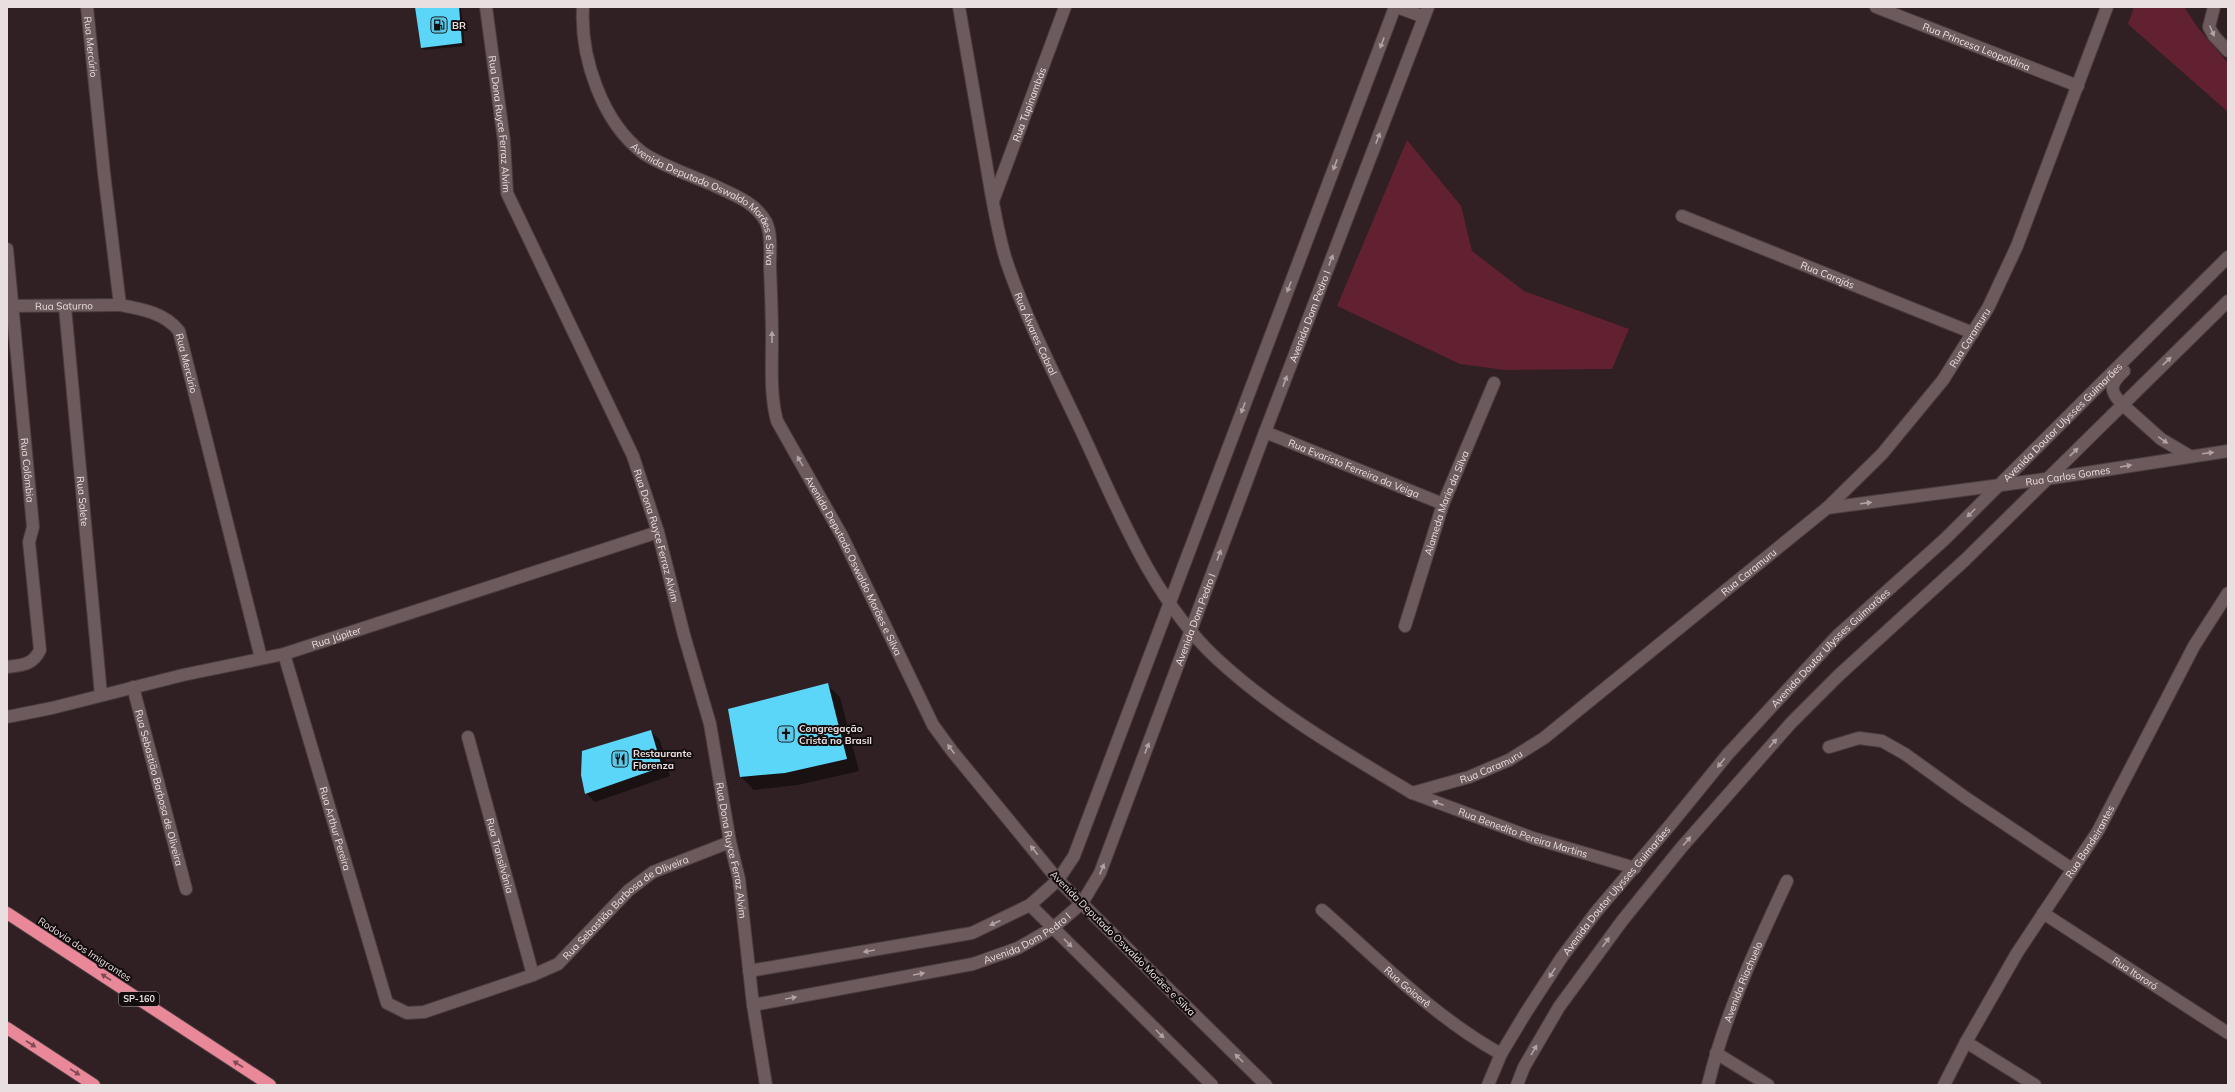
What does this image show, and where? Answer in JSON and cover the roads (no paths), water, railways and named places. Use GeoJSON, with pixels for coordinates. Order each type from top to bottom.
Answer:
{"type":"FeatureCollection","features":[{"type":"Feature","properties":{"kind":"highway","name":"Rodovia dos Imigrantes"},"geometry":{"type":"LineString","coordinates":[[7,913],[270,1085]]}},
{"type":"Feature","properties":{"kind":"highway"},"geometry":{"type":"LineString","coordinates":[[7,1028],[94,1085]]}},
{"type":"Feature","properties":{"kind":"street","name":"Rua Mercúrio"},"geometry":{"type":"LineString","coordinates":[[87,7],[104,173],[120,305],[163,317],[172,322],[183,340],[261,658]]}},
{"type":"Feature","properties":{"kind":"street","name":"Rua Dona Ruyce Ferraz Alvim"},"geometry":{"type":"LineString","coordinates":[[486,7],[504,141],[507,193],[633,456],[658,532],[684,635],[710,724],[730,842],[739,879],[753,1005],[766,1085]]}},
{"type":"Feature","properties":{"kind":"street","name":"Avenida Deputado Oswaldo Morães e Silva"},"geometry":{"type":"LineString","coordinates":[[583,7],[582,23],[589,63],[612,121],[625,137],[644,153],[751,204],[766,223],[769,237],[774,410],[778,421],[842,536],[933,725],[952,751],[1058,880],[1266,1085]]}},
{"type":"Feature","properties":{"kind":"street","name":"Rua Álvares Cabral"},"geometry":{"type":"LineString","coordinates":[[959,7],[993,202],[1006,259],[1031,324],[1135,545],[1169,603],[1191,631]]}},
{"type":"Feature","properties":{"kind":"street","name":"Rua Tupinambás"},"geometry":{"type":"LineString","coordinates":[[993,202],[1066,7]]}},
{"type":"Feature","properties":{"kind":"street"},"geometry":{"type":"LineString","coordinates":[[749,971],[972,933],[1030,905],[1058,880],[1074,856],[1396,7],[1426,12]]}},
{"type":"Feature","properties":{"kind":"street","name":"Rua Princesa Leopoldina"},"geometry":{"type":"LineString","coordinates":[[1876,7],[2078,86]]}},
{"type":"Feature","properties":{"kind":"street","name":"Rua Caramuru"},"geometry":{"type":"LineString","coordinates":[[1412,793],[1469,777],[1509,760],[1544,738],[1827,508],[1882,454],[1943,380],[1988,308],[2017,246],[2107,7]]}},
{"type":"Feature","properties":{"kind":"street"},"geometry":{"type":"LineString","coordinates":[[2214,7],[2209,27],[2214,36],[2228,51]]}},
{"type":"Feature","properties":{"kind":"street","name":"Avenida Dom Pedro I"},"geometry":{"type":"LineString","coordinates":[[753,1005],[973,964],[1018,948],[1053,928],[1082,903],[1100,874],[1426,12]]}},
{"type":"Feature","properties":{"kind":"street","name":"Rua Carajás"},"geometry":{"type":"LineString","coordinates":[[1682,216],[1973,333]]}},
{"type":"Feature","properties":{"kind":"street","name":"Rua Colômbia"},"geometry":{"type":"LineString","coordinates":[[7,249],[10,306],[33,527],[29,542],[40,650],[36,658],[28,664],[7,667]]}},
{"type":"Feature","properties":{"kind":"street","name":"Avenida Doutor Ulysses Guimarães"},"geometry":{"type":"LineString","coordinates":[[1488,1085],[1502,1054],[1562,957],[1596,912],[1635,868],[1728,754],[1779,696],[1837,636],[1945,539],[2228,257]]}},
{"type":"Feature","properties":{"kind":"street"},"geometry":{"type":"LineString","coordinates":[[2188,456],[2161,440],[2123,405],[2114,396],[2113,384],[2120,375],[2206,289],[2209,276]]}},
{"type":"Feature","properties":{"kind":"street"},"geometry":{"type":"LineString","coordinates":[[1517,1085],[1524,1067],[1559,1007],[1622,921],[1681,848],[1748,770],[1791,723],[1834,680],[1965,560],[2228,301]]}},
{"type":"Feature","properties":{"kind":"street","name":"Rua Saturno"},"geometry":{"type":"LineString","coordinates":[[10,306],[120,305]]}},
{"type":"Feature","properties":{"kind":"street","name":"Rua Salete"},"geometry":{"type":"LineString","coordinates":[[65,306],[101,695]]}},
{"type":"Feature","properties":{"kind":"street","name":"Alameda Maria da Silva"},"geometry":{"type":"LineString","coordinates":[[1405,626],[1443,504],[1494,383]]}},
{"type":"Feature","properties":{"kind":"street","name":"Rua Evaristo Ferreira da Veiga"},"geometry":{"type":"LineString","coordinates":[[1266,432],[1443,504]]}},
{"type":"Feature","properties":{"kind":"street","name":"Rua Carlos Gomes"},"geometry":{"type":"LineString","coordinates":[[1827,508],[1999,486],[2228,451]]}},
{"type":"Feature","properties":{"kind":"street","name":"Rua Júpiter"},"geometry":{"type":"LineString","coordinates":[[7,717],[133,687],[284,654],[658,532]]}},
{"type":"Feature","properties":{"kind":"street","name":"Rua Bandeirantes"},"geometry":{"type":"LineString","coordinates":[[1944,1085],[1966,1042],[2043,913],[2098,831],[2194,646],[2228,593]]}},
{"type":"Feature","properties":{"kind":"street"},"geometry":{"type":"LineString","coordinates":[[1191,631],[1216,658],[1272,704],[1337,748],[1412,793]]}},
{"type":"Feature","properties":{"kind":"street","name":"Rua Arthur Pereira"},"geometry":{"type":"LineString","coordinates":[[284,654],[387,1003]]}},
{"type":"Feature","properties":{"kind":"street","name":"Rua Sebastião Barbosa de Oliveira"},"geometry":{"type":"LineString","coordinates":[[133,687],[186,889]]}},
{"type":"Feature","properties":{"kind":"street","name":"Rua Transilvânia"},"geometry":{"type":"LineString","coordinates":[[468,737],[533,975]]}},
{"type":"Feature","properties":{"kind":"street"},"geometry":{"type":"LineString","coordinates":[[1829,747],[1859,738],[1882,741],[1905,754],[1966,798],[2072,869]]}},
{"type":"Feature","properties":{"kind":"street","name":"Rua Benedito Pereira Martins"},"geometry":{"type":"LineString","coordinates":[[1412,793],[1533,838],[1635,868]]}},
{"type":"Feature","properties":{"kind":"street","name":"Rua Sebastião Barbosa de Oliveira"},"geometry":{"type":"LineString","coordinates":[[387,1003],[407,1012],[424,1012],[533,975],[558,964],[629,890],[653,872],[730,842]]}},
{"type":"Feature","properties":{"kind":"street","name":"Avenida Riachuelo"},"geometry":{"type":"LineString","coordinates":[[1708,1085],[1716,1053],[1760,938],[1787,881]]}},
{"type":"Feature","properties":{"kind":"street"},"geometry":{"type":"LineString","coordinates":[[1030,905],[1212,1085]]}},
{"type":"Feature","properties":{"kind":"street","name":"Rua Goioerê"},"geometry":{"type":"LineString","coordinates":[[1322,910],[1443,1016],[1474,1039],[1502,1054]]}},
{"type":"Feature","properties":{"kind":"street","name":"Rua Itororó"},"geometry":{"type":"LineString","coordinates":[[2043,913],[2228,1033]]}},
{"type":"Feature","properties":{"kind":"street"},"geometry":{"type":"LineString","coordinates":[[1966,1042],[2035,1085]]}},
{"type":"Feature","properties":{"kind":"street"},"geometry":{"type":"LineString","coordinates":[[1716,1053],[1768,1085]]}},
{"type":"Feature","properties":{"kind":"place","name":"BR"},"geometry":{"type":"Point","coordinates":[439,25]}},
{"type":"Feature","properties":{"kind":"place","name":"Congregação Cristã no Brasil"},"geometry":{"type":"Point","coordinates":[786,734]}},
{"type":"Feature","properties":{"kind":"place","name":"Restaurante Florenza"},"geometry":{"type":"Point","coordinates":[620,759]}}]}
